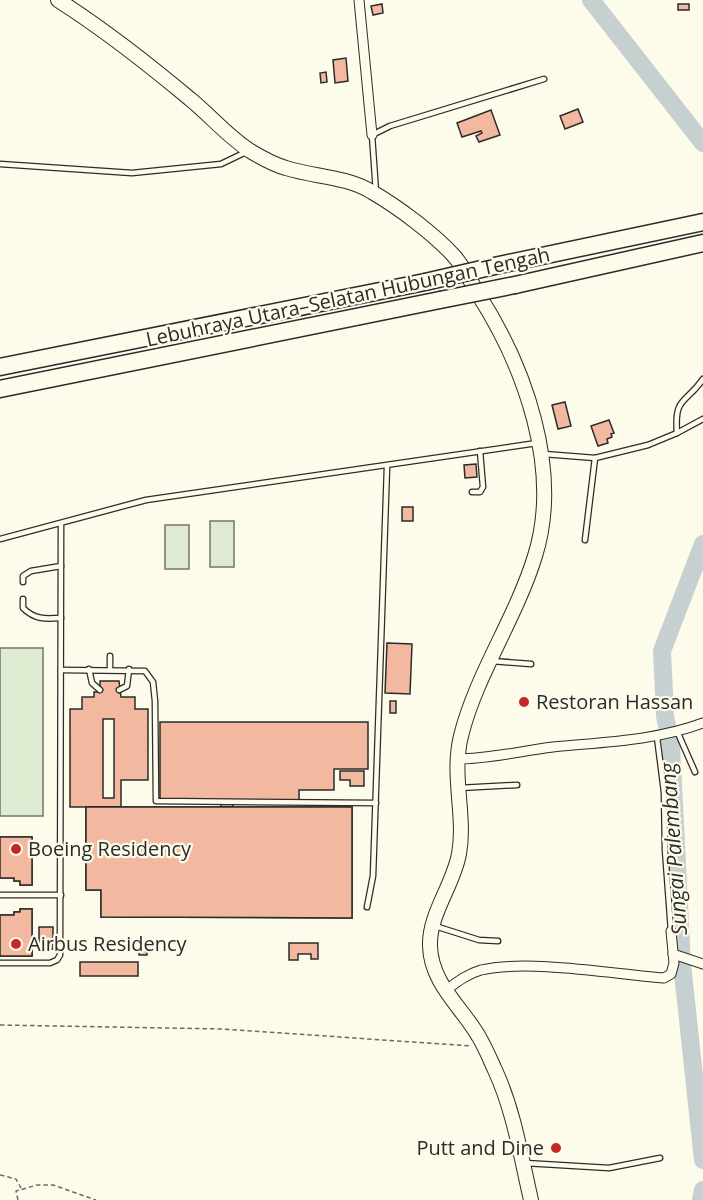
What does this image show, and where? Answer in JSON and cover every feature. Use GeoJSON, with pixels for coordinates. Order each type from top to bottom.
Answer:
{"type":"FeatureCollection","features":[{"type":"Feature","properties":{"kind":"highway","name":"Lebuhraya Utara–Selatan Hubungan Tengah"},"geometry":{"type":"LineString","coordinates":[[0,367],[425,282],[698,223]]}},
{"type":"Feature","properties":{"kind":"highway","name":"Lebuhraya Utara–Selatan Hubungan Tengah"},"geometry":{"type":"LineString","coordinates":[[0,389],[515,285],[703,243]]}},
{"type":"Feature","properties":{"kind":"main road"},"geometry":{"type":"LineString","coordinates":[[58,0],[124,44],[249,150],[284,168],[335,178],[376,195],[455,257],[500,327],[518,371],[540,448],[546,501],[540,538],[522,592],[467,717],[457,759],[456,788],[460,852],[452,882],[432,925],[430,950],[434,968],[445,991],[484,1047],[498,1076],[531,1200]]}},
{"type":"Feature","properties":{"kind":"street"},"geometry":{"type":"LineString","coordinates":[[359,0],[372,135]]}},
{"type":"Feature","properties":{"kind":"street"},"geometry":{"type":"LineString","coordinates":[[457,759],[488,759],[541,749],[668,734],[703,723]]}},
{"type":"Feature","properties":{"kind":"street"},"geometry":{"type":"LineString","coordinates":[[445,991],[467,975],[483,970],[505,968],[537,967],[663,978],[671,974],[674,963],[672,931]]}},
{"type":"Feature","properties":{"kind":"street"},"geometry":{"type":"LineString","coordinates":[[675,955],[703,964]]}},
{"type":"Feature","properties":{"kind":"lane"},"geometry":{"type":"LineString","coordinates":[[376,195],[372,135],[390,126],[544,79]]}},
{"type":"Feature","properties":{"kind":"lane"},"geometry":{"type":"LineString","coordinates":[[0,164],[132,172],[221,164],[249,150]]}},
{"type":"Feature","properties":{"kind":"lane"},"geometry":{"type":"LineString","coordinates":[[677,433],[676,418],[680,402],[703,379]]}},
{"type":"Feature","properties":{"kind":"lane"},"geometry":{"type":"LineString","coordinates":[[0,539],[61,525],[146,500],[480,452],[540,448],[595,458],[648,445],[703,419]]}},
{"type":"Feature","properties":{"kind":"lane"},"geometry":{"type":"LineString","coordinates":[[472,492],[480,492],[483,487],[480,452]]}},
{"type":"Feature","properties":{"kind":"lane"},"geometry":{"type":"LineString","coordinates":[[585,540],[595,458]]}},
{"type":"Feature","properties":{"kind":"lane"},"geometry":{"type":"LineString","coordinates":[[368,907],[373,876],[387,467]]}},
{"type":"Feature","properties":{"kind":"lane"},"geometry":{"type":"LineString","coordinates":[[0,963],[57,960],[61,949],[61,525]]}},
{"type":"Feature","properties":{"kind":"lane"},"geometry":{"type":"LineString","coordinates":[[23,579],[31,571],[61,566]]}},
{"type":"Feature","properties":{"kind":"lane"},"geometry":{"type":"LineString","coordinates":[[23,599],[23,608],[30,615],[40,619],[61,618]]}},
{"type":"Feature","properties":{"kind":"lane"},"geometry":{"type":"LineString","coordinates":[[110,656],[110,669]]}},
{"type":"Feature","properties":{"kind":"lane"},"geometry":{"type":"LineString","coordinates":[[492,661],[531,664]]}},
{"type":"Feature","properties":{"kind":"lane"},"geometry":{"type":"LineString","coordinates":[[89,669],[92,683],[100,690]]}},
{"type":"Feature","properties":{"kind":"lane"},"geometry":{"type":"LineString","coordinates":[[61,670],[129,669],[145,671],[153,682],[156,801],[376,803]]}},
{"type":"Feature","properties":{"kind":"lane"},"geometry":{"type":"LineString","coordinates":[[122,689],[127,686],[129,669]]}},
{"type":"Feature","properties":{"kind":"lane"},"geometry":{"type":"LineString","coordinates":[[668,734],[695,772]]}},
{"type":"Feature","properties":{"kind":"lane"},"geometry":{"type":"LineString","coordinates":[[668,734],[664,792],[665,850],[672,931]]}},
{"type":"Feature","properties":{"kind":"lane"},"geometry":{"type":"LineString","coordinates":[[456,788],[517,785]]}},
{"type":"Feature","properties":{"kind":"lane"},"geometry":{"type":"LineString","coordinates":[[0,895],[61,895]]}},
{"type":"Feature","properties":{"kind":"lane"},"geometry":{"type":"LineString","coordinates":[[432,925],[479,940],[498,941]]}},
{"type":"Feature","properties":{"kind":"lane"},"geometry":{"type":"LineString","coordinates":[[522,1163],[559,1162],[609,1167],[660,1158]]}},
{"type":"Feature","properties":{"kind":"path"},"geometry":{"type":"LineString","coordinates":[[0,1024],[223,1029],[484,1047]]}},
{"type":"Feature","properties":{"kind":"path"},"geometry":{"type":"LineString","coordinates":[[0,1175],[16,1179],[21,1190]]}},
{"type":"Feature","properties":{"kind":"path"},"geometry":{"type":"LineString","coordinates":[[18,1200],[16,1191],[37,1185],[54,1185],[96,1200]]}},
{"type":"Feature","properties":{"kind":"green space"},"geometry":{"type":"Polygon","coordinates":[[[210,521],[234,521],[234,567],[210,567],[210,521]]]}},
{"type":"Feature","properties":{"kind":"green space"},"geometry":{"type":"Polygon","coordinates":[[[165,525],[189,525],[189,569],[165,569],[165,525]]]}},
{"type":"Feature","properties":{"kind":"green space"},"geometry":{"type":"Polygon","coordinates":[[[0,648],[43,648],[43,816],[0,816],[0,648]]]}},
{"type":"Feature","properties":{"kind":"building"},"geometry":{"type":"Polygon","coordinates":[[[382,4],[383,13],[373,15],[371,6],[382,4]]]}},
{"type":"Feature","properties":{"kind":"building"},"geometry":{"type":"Polygon","coordinates":[[[678,4],[689,4],[689,10],[678,10],[678,4]]]}},
{"type":"Feature","properties":{"kind":"building"},"geometry":{"type":"Polygon","coordinates":[[[346,58],[348,81],[335,83],[333,60],[346,58]]]}},
{"type":"Feature","properties":{"kind":"building"},"geometry":{"type":"Polygon","coordinates":[[[326,72],[327,82],[321,83],[320,73],[326,72]]]}},
{"type":"Feature","properties":{"kind":"building"},"geometry":{"type":"Polygon","coordinates":[[[578,109],[583,122],[565,129],[560,116],[578,109]]]}},
{"type":"Feature","properties":{"kind":"building"},"geometry":{"type":"Polygon","coordinates":[[[491,110],[500,135],[479,142],[476,136],[482,133],[481,131],[462,137],[457,123],[491,110]]]}},
{"type":"Feature","properties":{"kind":"building"},"geometry":{"type":"Polygon","coordinates":[[[565,402],[571,426],[558,429],[552,405],[565,402]]]}},
{"type":"Feature","properties":{"kind":"building"},"geometry":{"type":"Polygon","coordinates":[[[609,420],[614,433],[607,439],[608,443],[598,446],[591,426],[609,420]]]}},
{"type":"Feature","properties":{"kind":"building"},"geometry":{"type":"Polygon","coordinates":[[[476,464],[477,477],[465,478],[464,465],[476,464]]]}},
{"type":"Feature","properties":{"kind":"building"},"geometry":{"type":"Polygon","coordinates":[[[402,507],[413,507],[413,521],[402,521],[402,507]]]}},
{"type":"Feature","properties":{"kind":"building"},"geometry":{"type":"Polygon","coordinates":[[[387,643],[412,644],[410,694],[385,693],[387,643]]]}},
{"type":"Feature","properties":{"kind":"building"},"geometry":{"type":"Polygon","coordinates":[[[100,681],[119,681],[121,697],[135,697],[135,709],[148,709],[148,780],[121,780],[121,807],[70,807],[70,709],[82,709],[82,697],[94,697],[94,692],[100,692],[100,681]],[[103,719],[103,798],[114,798],[114,719],[103,719]]]}},
{"type":"Feature","properties":{"kind":"building"},"geometry":{"type":"Polygon","coordinates":[[[390,701],[396,701],[396,713],[390,713],[390,701]]]}},
{"type":"Feature","properties":{"kind":"building"},"geometry":{"type":"Polygon","coordinates":[[[160,722],[368,722],[368,769],[334,769],[334,790],[299,790],[299,801],[233,800],[233,807],[221,807],[221,800],[160,800],[160,722]]]}},
{"type":"Feature","properties":{"kind":"building"},"geometry":{"type":"Polygon","coordinates":[[[340,771],[364,771],[364,786],[350,786],[350,780],[340,780],[340,771]]]}},
{"type":"Feature","properties":{"kind":"building"},"geometry":{"type":"Polygon","coordinates":[[[86,807],[352,807],[352,918],[101,917],[101,890],[86,890],[86,807]],[[133,844],[133,858],[222,858],[222,844],[133,844]],[[235,844],[235,858],[323,858],[323,844],[235,844]]]}},
{"type":"Feature","properties":{"kind":"building"},"geometry":{"type":"Polygon","coordinates":[[[86,807],[352,807],[352,918],[101,917],[101,890],[86,890],[86,807]]]}},
{"type":"Feature","properties":{"kind":"building","name":"Boeing Residency"},"geometry":{"type":"Polygon","coordinates":[[[0,837],[32,837],[32,885],[20,885],[20,881],[14,881],[14,878],[0,878],[0,837]],[[9,862],[11,871],[14,871],[14,862],[9,862]]]}},
{"type":"Feature","properties":{"kind":"building","name":"Boeing Residency"},"geometry":{"type":"Polygon","coordinates":[[[0,837],[32,837],[32,885],[20,885],[20,881],[14,881],[14,878],[0,878],[0,837]]]}},
{"type":"Feature","properties":{"kind":"building","name":"Airbus Residency"},"geometry":{"type":"Polygon","coordinates":[[[20,909],[32,909],[32,956],[0,956],[0,915],[14,915],[14,912],[20,912],[20,909]],[[11,922],[9,932],[14,932],[14,922],[11,922]]]}},
{"type":"Feature","properties":{"kind":"building","name":"Airbus Residency"},"geometry":{"type":"Polygon","coordinates":[[[20,909],[32,909],[32,956],[0,956],[0,915],[14,915],[14,912],[20,912],[20,909]]]}},
{"type":"Feature","properties":{"kind":"building"},"geometry":{"type":"Polygon","coordinates":[[[39,927],[53,927],[53,949],[39,949],[39,927]]]}},
{"type":"Feature","properties":{"kind":"building"},"geometry":{"type":"Polygon","coordinates":[[[289,943],[318,943],[318,959],[311,959],[311,954],[298,954],[298,960],[289,960],[289,943]]]}},
{"type":"Feature","properties":{"kind":"building"},"geometry":{"type":"Polygon","coordinates":[[[139,944],[147,944],[147,955],[139,955],[139,944]]]}},
{"type":"Feature","properties":{"kind":"building"},"geometry":{"type":"Polygon","coordinates":[[[80,962],[138,962],[138,976],[80,976],[80,962]]]}},
{"type":"Feature","properties":{"kind":"waterway"},"geometry":{"type":"LineString","coordinates":[[591,0],[703,143]]}},
{"type":"Feature","properties":{"kind":"waterway","name":"Sungai Palembang"},"geometry":{"type":"LineString","coordinates":[[703,544],[662,651],[665,716],[671,745],[682,964],[703,1160]]}},
{"type":"Feature","properties":{"kind":"waterway","name":"Sungai Palembang"},"geometry":{"type":"LineString","coordinates":[[701,1200],[703,1190]]}},
{"type":"Feature","properties":{"kind":"place","name":"Restoran Hassan"},"geometry":{"type":"Point","coordinates":[524,702]}},
{"type":"Feature","properties":{"kind":"place","name":"Boeing Residency"},"geometry":{"type":"Point","coordinates":[16,849]}},
{"type":"Feature","properties":{"kind":"place","name":"Airbus Residency"},"geometry":{"type":"Point","coordinates":[16,944]}},
{"type":"Feature","properties":{"kind":"place","name":"Putt and Dine"},"geometry":{"type":"Point","coordinates":[556,1148]}}]}
